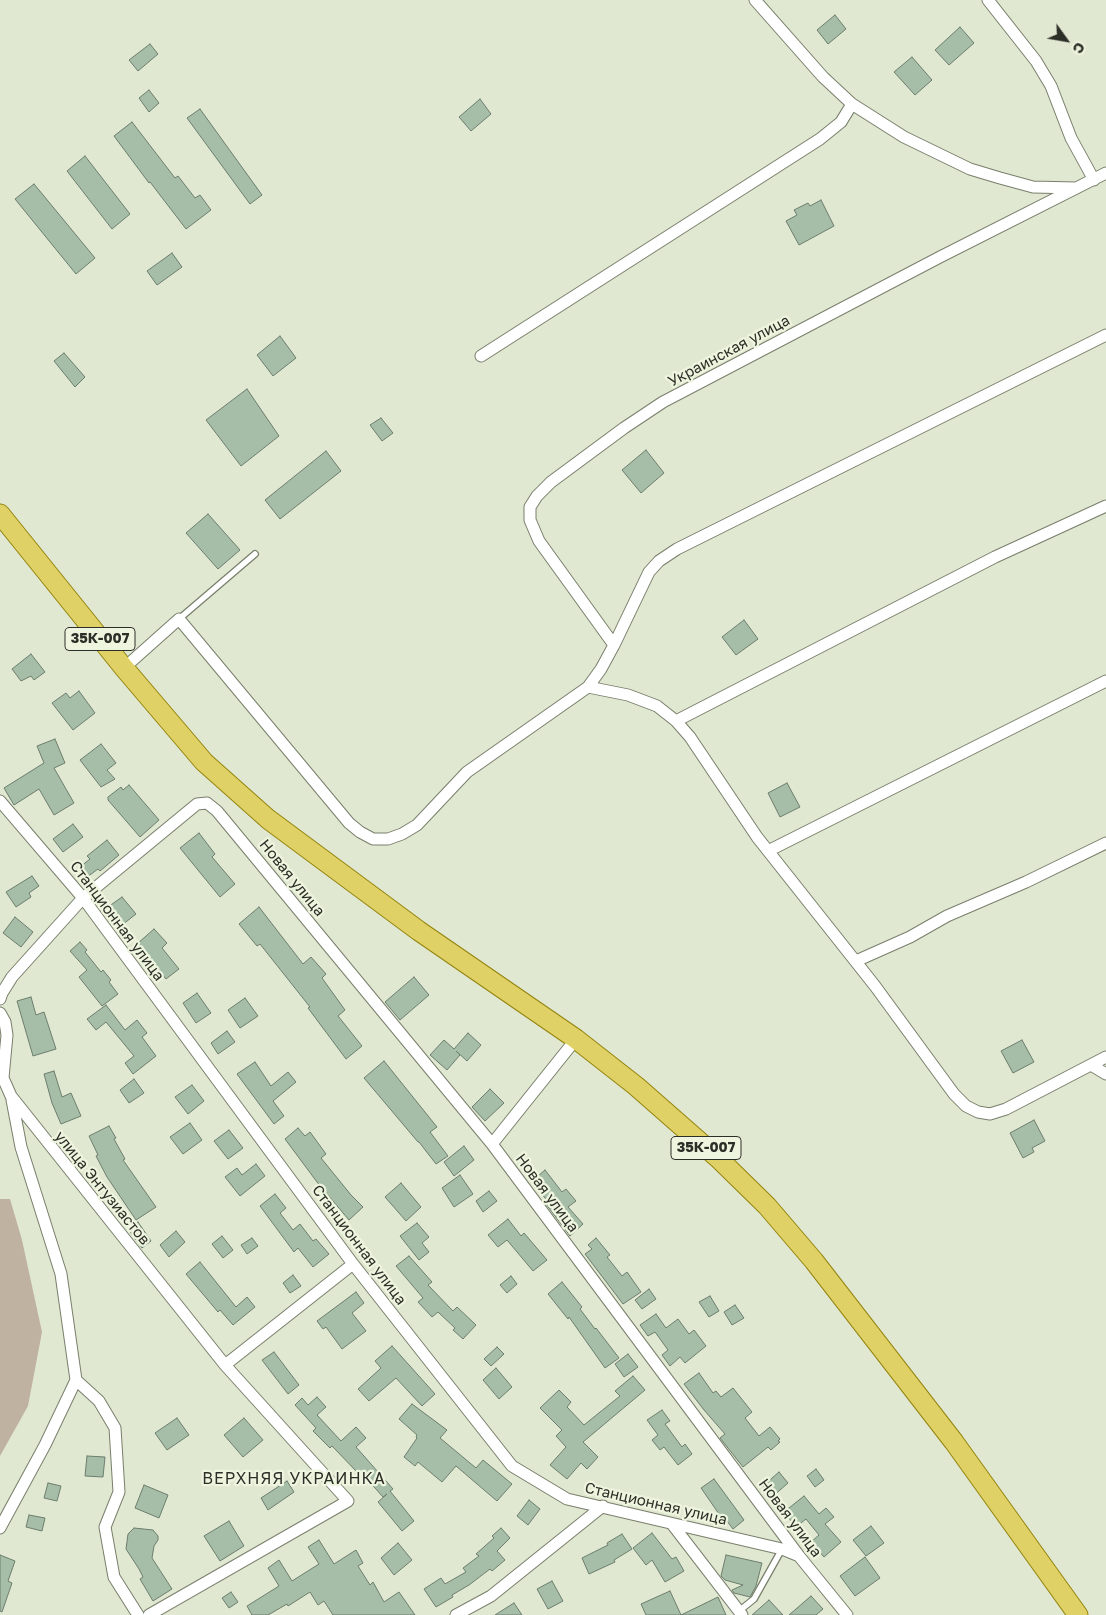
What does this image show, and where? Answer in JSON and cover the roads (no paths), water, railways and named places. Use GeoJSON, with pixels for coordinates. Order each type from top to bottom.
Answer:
{"type":"FeatureCollection","features":[{"type":"Feature","properties":{"kind":"main road","name":"35К-007"},"geometry":{"type":"LineString","coordinates":[[0,514],[124,668],[204,762],[268,819],[419,931],[576,1039],[718,1158],[767,1206],[814,1261],[954,1442],[1078,1615]]}},
{"type":"Feature","properties":{"kind":"street"},"geometry":{"type":"LineString","coordinates":[[755,0],[823,77],[852,104],[904,137],[970,169],[1000,178],[1033,186],[1078,188]]}},
{"type":"Feature","properties":{"kind":"street"},"geometry":{"type":"LineString","coordinates":[[988,0],[1036,61],[1051,86],[1070,138],[1094,180]]}},
{"type":"Feature","properties":{"kind":"street"},"geometry":{"type":"LineString","coordinates":[[481,356],[820,139],[841,122],[852,104]]}},
{"type":"Feature","properties":{"kind":"street","name":"Украинская улица"},"geometry":{"type":"LineString","coordinates":[[614,645],[539,540],[530,520],[530,507],[537,496],[624,428],[663,402],[940,257],[1106,173]]}},
{"type":"Feature","properties":{"kind":"street"},"geometry":{"type":"LineString","coordinates":[[124,668],[179,619],[349,824],[373,839],[388,839],[402,834],[417,825],[467,772],[588,687],[601,669],[614,645],[649,572],[659,561],[677,549],[1106,336]]}},
{"type":"Feature","properties":{"kind":"street"},"geometry":{"type":"LineString","coordinates":[[676,721],[995,557],[1106,506]]}},
{"type":"Feature","properties":{"kind":"street"},"geometry":{"type":"LineString","coordinates":[[768,851],[1106,681]]}},
{"type":"Feature","properties":{"kind":"street"},"geometry":{"type":"LineString","coordinates":[[588,687],[628,695],[657,706],[676,721],[690,737],[757,837],[856,961],[954,1094],[966,1106],[978,1112],[990,1114],[1006,1109],[1106,1057]]}},
{"type":"Feature","properties":{"kind":"street","name":"Станционная улица"},"geometry":{"type":"LineString","coordinates":[[0,801],[83,898],[353,1264],[512,1466],[567,1499],[782,1549],[799,1556]]}},
{"type":"Feature","properties":{"kind":"street","name":"Новая улица"},"geometry":{"type":"LineString","coordinates":[[83,898],[197,804],[207,803],[217,811],[492,1144],[799,1556],[847,1615]]}},
{"type":"Feature","properties":{"kind":"street"},"geometry":{"type":"LineString","coordinates":[[856,961],[1106,843]]}},
{"type":"Feature","properties":{"kind":"street"},"geometry":{"type":"LineString","coordinates":[[0,999],[12,977],[83,898]]}},
{"type":"Feature","properties":{"kind":"street","name":"улица Энтузиастов"},"geometry":{"type":"LineString","coordinates":[[0,1013],[5,1022],[7,1035],[3,1078],[11,1096],[225,1365],[348,1501],[149,1615]]}},
{"type":"Feature","properties":{"kind":"street"},"geometry":{"type":"LineString","coordinates":[[492,1144],[576,1039]]}},
{"type":"Feature","properties":{"kind":"street"},"geometry":{"type":"LineString","coordinates":[[1091,1065],[1106,1074]]}},
{"type":"Feature","properties":{"kind":"street"},"geometry":{"type":"LineString","coordinates":[[0,1528],[41,1453],[76,1380],[62,1274],[21,1147],[11,1096]]}},
{"type":"Feature","properties":{"kind":"street"},"geometry":{"type":"LineString","coordinates":[[225,1365],[353,1264]]}},
{"type":"Feature","properties":{"kind":"street"},"geometry":{"type":"LineString","coordinates":[[76,1380],[99,1401],[115,1428],[119,1492],[104,1527],[114,1577],[138,1615]]}},
{"type":"Feature","properties":{"kind":"street"},"geometry":{"type":"LineString","coordinates":[[456,1615],[491,1596],[603,1506]]}},
{"type":"Feature","properties":{"kind":"street"},"geometry":{"type":"LineString","coordinates":[[672,1524],[740,1613]]}},
{"type":"Feature","properties":{"kind":"lane"},"geometry":{"type":"LineString","coordinates":[[179,619],[255,554]]}},
{"type":"Feature","properties":{"kind":"lane"},"geometry":{"type":"LineString","coordinates":[[740,1613],[754,1599],[782,1549]]}},
{"type":"Feature","properties":{"kind":"district","name":"ВЕРХНЯЯ УКРАИНКА"},"geometry":{"type":"Point","coordinates":[294,1479]}}]}
